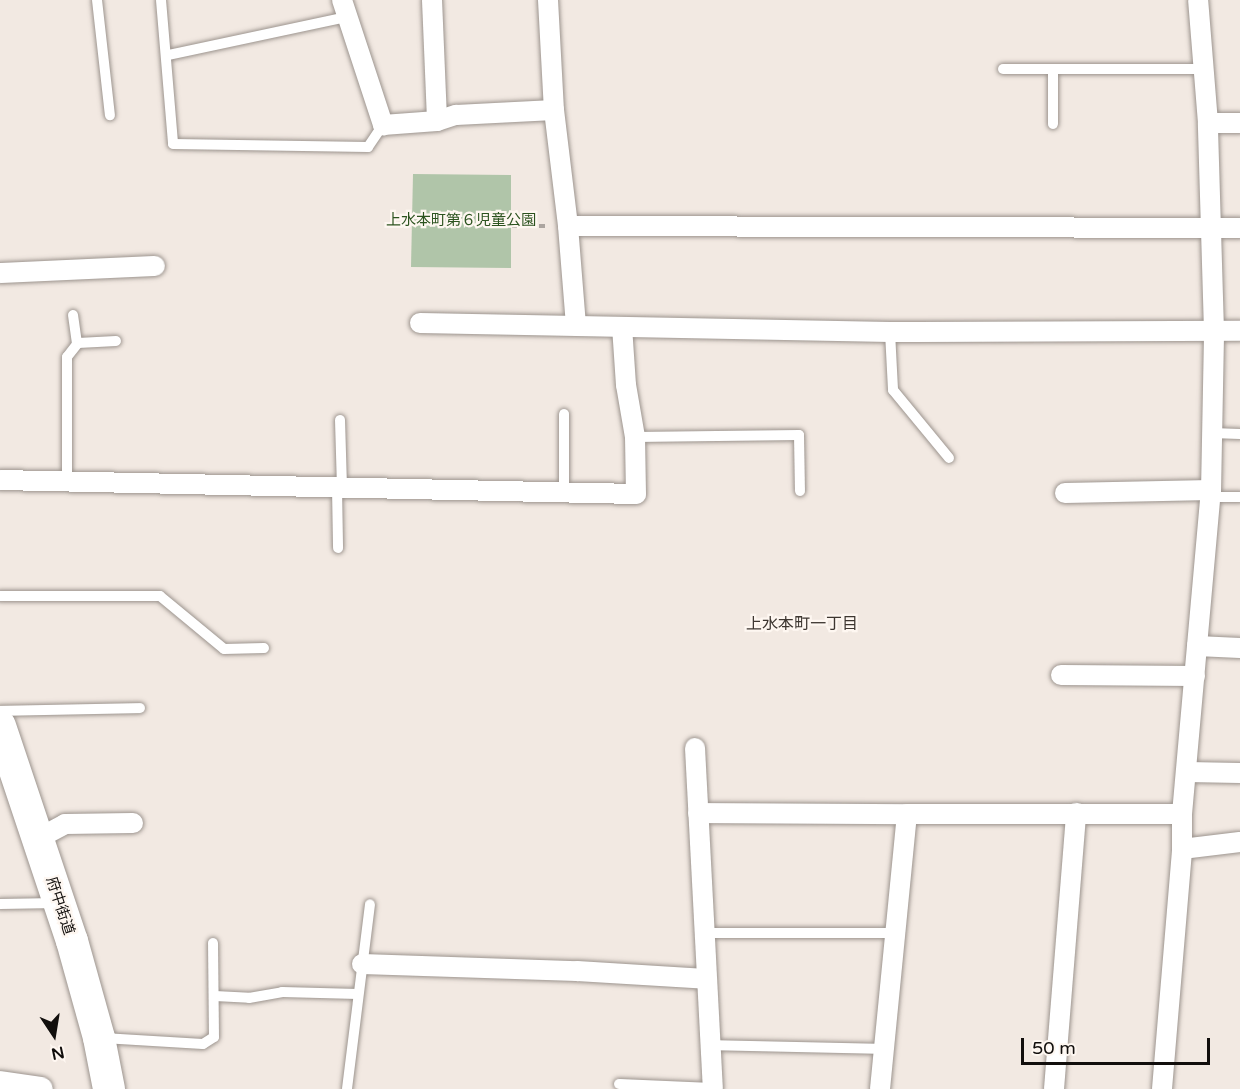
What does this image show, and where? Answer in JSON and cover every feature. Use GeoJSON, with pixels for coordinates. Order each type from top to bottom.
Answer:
{"type":"FeatureCollection","features":[{"type":"Feature","properties":{"kind":"main road","name":"府中街道"},"geometry":{"type":"LineString","coordinates":[[0,726],[59,903],[99,1038],[110,1089]]}},
{"type":"Feature","properties":{"kind":"street"},"geometry":{"type":"LineString","coordinates":[[432,0],[437,121]]}},
{"type":"Feature","properties":{"kind":"street"},"geometry":{"type":"LineString","coordinates":[[548,0],[554,111],[568,226],[576,326]]}},
{"type":"Feature","properties":{"kind":"street"},"geometry":{"type":"LineString","coordinates":[[1162,1089],[1182,849],[1182,814],[1210,494],[1215,331],[1208,123],[1198,0]]}},
{"type":"Feature","properties":{"kind":"street"},"geometry":{"type":"LineString","coordinates":[[344,9],[383,125],[437,121],[456,115],[554,111]]}},
{"type":"Feature","properties":{"kind":"street"},"geometry":{"type":"LineString","coordinates":[[1208,123],[1240,123]]}},
{"type":"Feature","properties":{"kind":"street"},"geometry":{"type":"LineString","coordinates":[[568,226],[1240,228]]}},
{"type":"Feature","properties":{"kind":"street"},"geometry":{"type":"LineString","coordinates":[[0,273],[155,266]]}},
{"type":"Feature","properties":{"kind":"street"},"geometry":{"type":"LineString","coordinates":[[420,323],[890,332],[1240,331]]}},
{"type":"Feature","properties":{"kind":"street"},"geometry":{"type":"LineString","coordinates":[[0,480],[636,494],[635,437],[626,385],[622,327]]}},
{"type":"Feature","properties":{"kind":"street"},"geometry":{"type":"LineString","coordinates":[[1065,492],[1210,494]]}},
{"type":"Feature","properties":{"kind":"street"},"geometry":{"type":"LineString","coordinates":[[1197,646],[1240,648]]}},
{"type":"Feature","properties":{"kind":"street"},"geometry":{"type":"LineString","coordinates":[[1061,675],[1195,676]]}},
{"type":"Feature","properties":{"kind":"street"},"geometry":{"type":"LineString","coordinates":[[694,748],[713,1089]]}},
{"type":"Feature","properties":{"kind":"street"},"geometry":{"type":"LineString","coordinates":[[1187,772],[1240,773]]}},
{"type":"Feature","properties":{"kind":"street"},"geometry":{"type":"LineString","coordinates":[[698,813],[1182,814]]}},
{"type":"Feature","properties":{"kind":"street"},"geometry":{"type":"LineString","coordinates":[[1054,1089],[1076,813]]}},
{"type":"Feature","properties":{"kind":"street"},"geometry":{"type":"LineString","coordinates":[[880,1089],[893,933],[907,814]]}},
{"type":"Feature","properties":{"kind":"street"},"geometry":{"type":"LineString","coordinates":[[39,838],[65,825],[133,823]]}},
{"type":"Feature","properties":{"kind":"street"},"geometry":{"type":"LineString","coordinates":[[1182,849],[1240,842]]}},
{"type":"Feature","properties":{"kind":"street"},"geometry":{"type":"LineString","coordinates":[[362,964],[543,969],[706,980]]}},
{"type":"Feature","properties":{"kind":"street"},"geometry":{"type":"LineString","coordinates":[[0,1083],[41,1089]]}},
{"type":"Feature","properties":{"kind":"lane"},"geometry":{"type":"LineString","coordinates":[[97,0],[110,115]]}},
{"type":"Feature","properties":{"kind":"lane"},"geometry":{"type":"LineString","coordinates":[[161,0],[168,55],[173,144],[368,147],[383,125]]}},
{"type":"Feature","properties":{"kind":"lane"},"geometry":{"type":"LineString","coordinates":[[168,55],[344,9]]}},
{"type":"Feature","properties":{"kind":"lane"},"geometry":{"type":"LineString","coordinates":[[1003,69],[1204,69]]}},
{"type":"Feature","properties":{"kind":"lane"},"geometry":{"type":"LineString","coordinates":[[1053,69],[1053,124]]}},
{"type":"Feature","properties":{"kind":"lane"},"geometry":{"type":"LineString","coordinates":[[67,482],[65,370],[67,357],[77,343],[74,315]]}},
{"type":"Feature","properties":{"kind":"lane"},"geometry":{"type":"LineString","coordinates":[[890,332],[893,390],[949,458]]}},
{"type":"Feature","properties":{"kind":"lane"},"geometry":{"type":"LineString","coordinates":[[77,343],[116,342]]}},
{"type":"Feature","properties":{"kind":"lane"},"geometry":{"type":"LineString","coordinates":[[564,414],[564,493]]}},
{"type":"Feature","properties":{"kind":"lane"},"geometry":{"type":"LineString","coordinates":[[338,548],[340,420]]}},
{"type":"Feature","properties":{"kind":"lane"},"geometry":{"type":"LineString","coordinates":[[1212,433],[1240,434]]}},
{"type":"Feature","properties":{"kind":"lane"},"geometry":{"type":"LineString","coordinates":[[635,437],[799,435],[800,491]]}},
{"type":"Feature","properties":{"kind":"lane"},"geometry":{"type":"LineString","coordinates":[[1210,494],[1240,497]]}},
{"type":"Feature","properties":{"kind":"lane"},"geometry":{"type":"LineString","coordinates":[[0,596],[160,596],[224,649],[264,648]]}},
{"type":"Feature","properties":{"kind":"lane"},"geometry":{"type":"LineString","coordinates":[[0,711],[140,708]]}},
{"type":"Feature","properties":{"kind":"lane"},"geometry":{"type":"LineString","coordinates":[[0,904],[59,903]]}},
{"type":"Feature","properties":{"kind":"lane"},"geometry":{"type":"LineString","coordinates":[[347,1089],[370,904]]}},
{"type":"Feature","properties":{"kind":"lane"},"geometry":{"type":"LineString","coordinates":[[704,933],[893,933]]}},
{"type":"Feature","properties":{"kind":"lane"},"geometry":{"type":"LineString","coordinates":[[99,1038],[203,1044],[214,1037],[213,943]]}},
{"type":"Feature","properties":{"kind":"lane"},"geometry":{"type":"LineString","coordinates":[[215,996],[249,998],[282,992],[358,994]]}},
{"type":"Feature","properties":{"kind":"lane"},"geometry":{"type":"LineString","coordinates":[[710,1045],[883,1049]]}},
{"type":"Feature","properties":{"kind":"lane"},"geometry":{"type":"LineString","coordinates":[[619,1084],[713,1089]]}},
{"type":"Feature","properties":{"kind":"path"},"geometry":{"type":"LineString","coordinates":[[512,226],[568,226]]}},
{"type":"Feature","properties":{"kind":"green space","name":"上水本町第６児童公園"},"geometry":{"type":"Polygon","coordinates":[[[413,174],[511,175],[511,268],[411,267],[413,174]]]}},
{"type":"Feature","properties":{"kind":"district","name":"上水本町一丁目"},"geometry":{"type":"Point","coordinates":[802,624]}}]}
